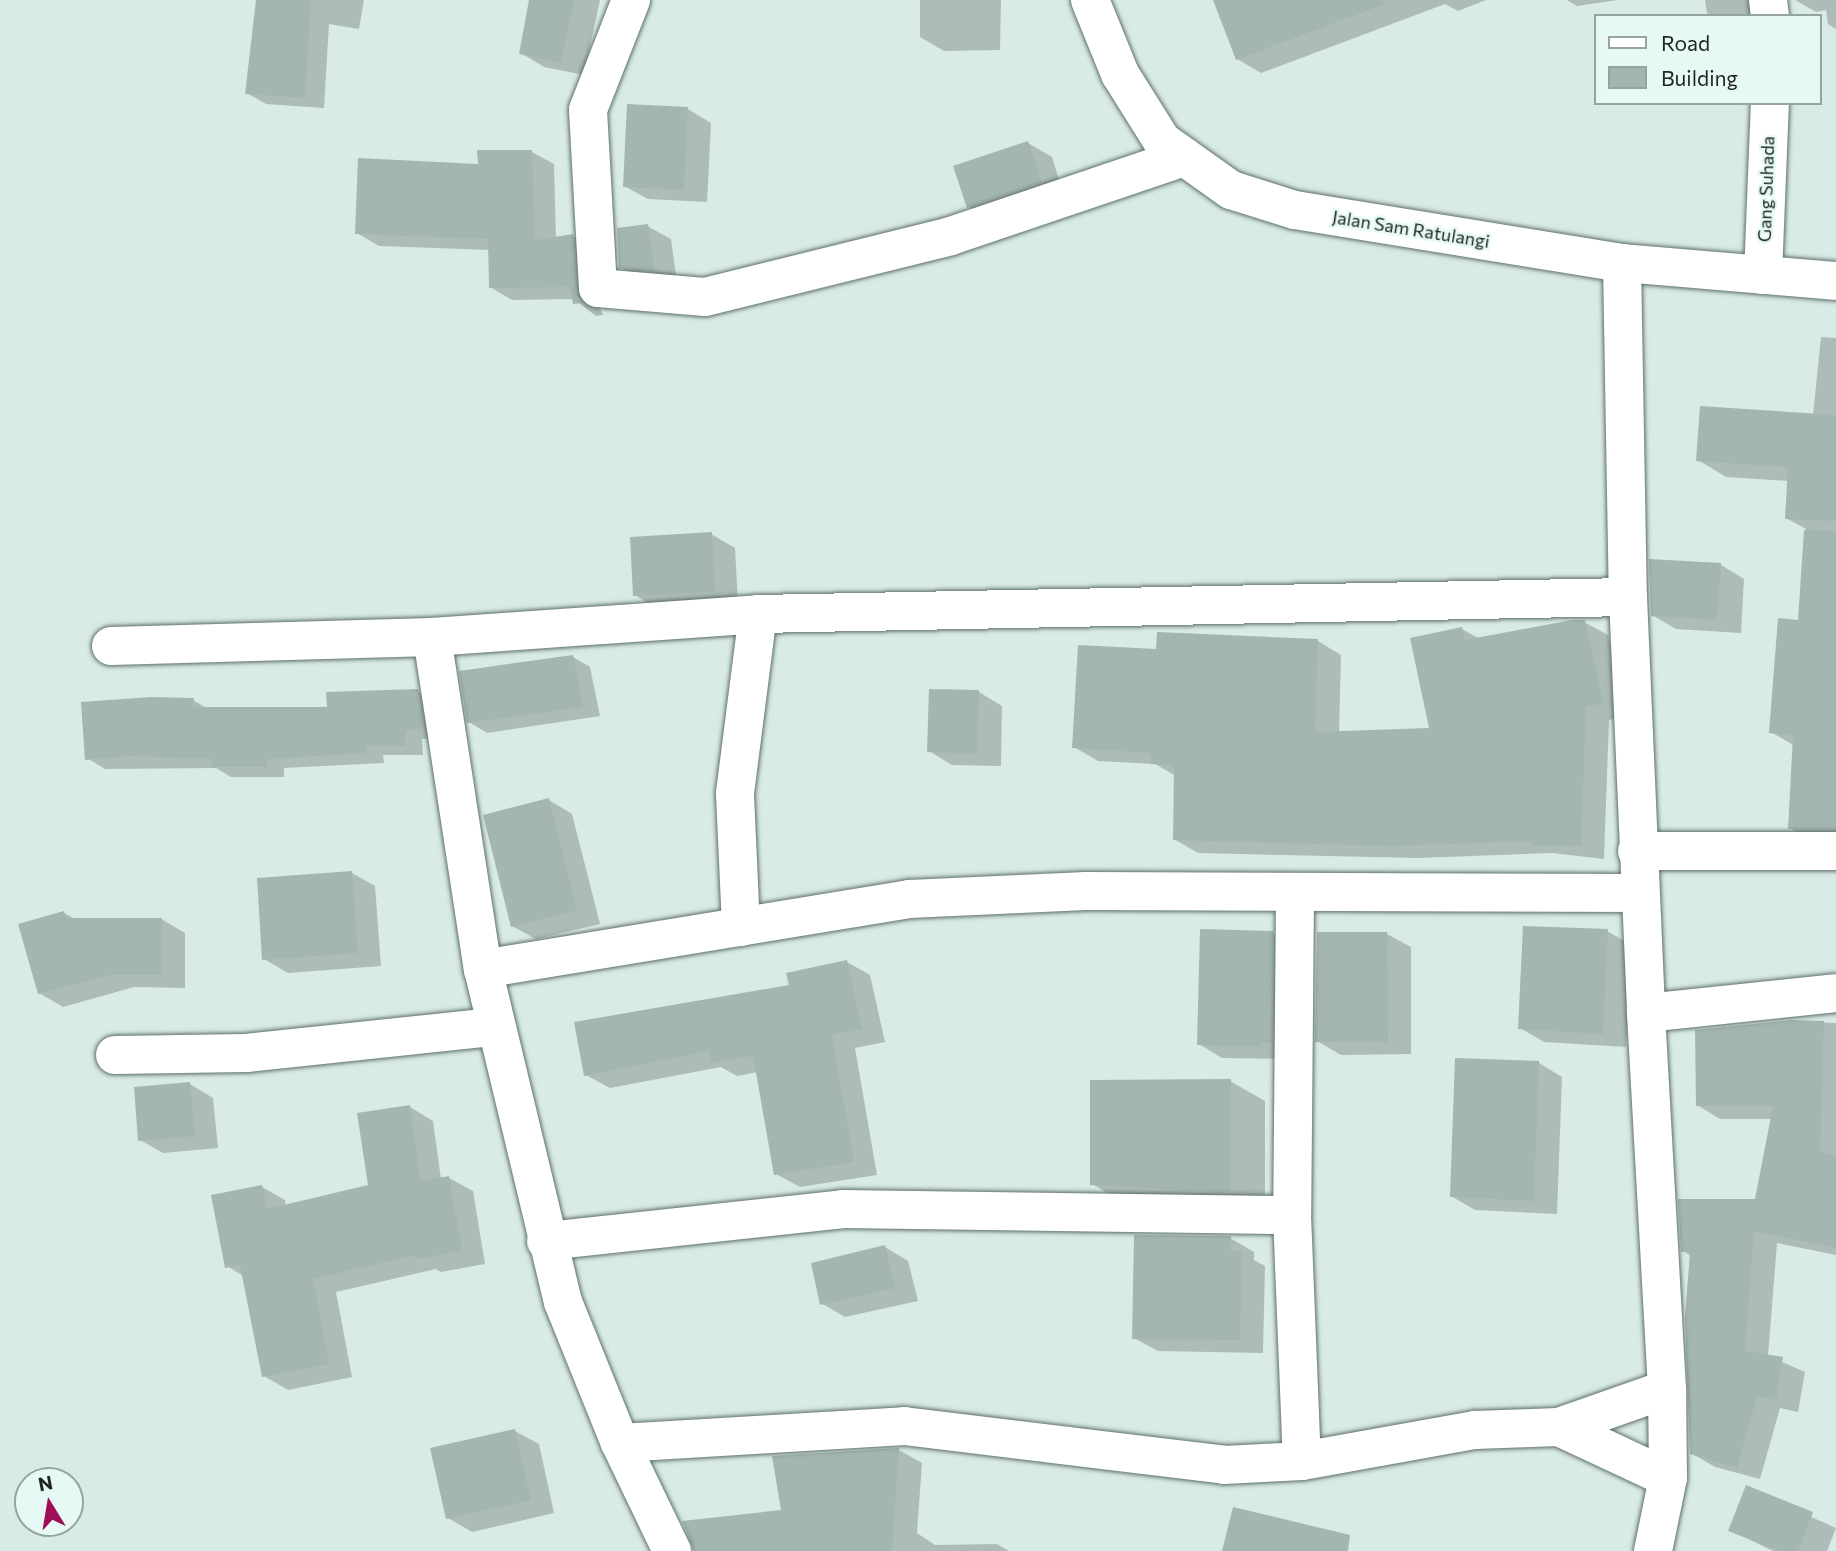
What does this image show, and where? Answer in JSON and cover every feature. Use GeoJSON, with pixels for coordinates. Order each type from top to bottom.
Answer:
{"type":"FeatureCollection","features":[{"type":"Feature","properties":{"kind":"street"},"geometry":{"type":"LineString","coordinates":[[631,0],[588,110],[598,288],[705,297],[951,236],[1184,157]]}},
{"type":"Feature","properties":{"kind":"street","name":"Jalan Sam Ratulangi"},"geometry":{"type":"LineString","coordinates":[[1090,0],[1120,74],[1161,141],[1231,190],[1295,210],[1622,263],[1836,281]]}},
{"type":"Feature","properties":{"kind":"street","name":"Gang Suhada"},"geometry":{"type":"LineString","coordinates":[[1763,275],[1770,105]]}},
{"type":"Feature","properties":{"kind":"street"},"geometry":{"type":"LineString","coordinates":[[1622,263],[1628,597],[1637,851],[1667,1389],[1668,1478],[1653,1551]]}},
{"type":"Feature","properties":{"kind":"street"},"geometry":{"type":"LineString","coordinates":[[110,646],[432,637],[758,614],[1628,597]]}},
{"type":"Feature","properties":{"kind":"street"},"geometry":{"type":"LineString","coordinates":[[741,927],[735,793],[758,614]]}},
{"type":"Feature","properties":{"kind":"street"},"geometry":{"type":"LineString","coordinates":[[432,637],[483,969],[494,1027],[546,1241],[563,1302],[620,1443],[673,1551]]}},
{"type":"Feature","properties":{"kind":"street"},"geometry":{"type":"LineString","coordinates":[[1637,851],[1836,851]]}},
{"type":"Feature","properties":{"kind":"street"},"geometry":{"type":"LineString","coordinates":[[483,969],[909,900],[1086,891],[1295,894],[1639,893]]}},
{"type":"Feature","properties":{"kind":"street"},"geometry":{"type":"LineString","coordinates":[[1295,894],[1292,1214],[1302,1461]]}},
{"type":"Feature","properties":{"kind":"street"},"geometry":{"type":"LineString","coordinates":[[1646,1013],[1836,993]]}},
{"type":"Feature","properties":{"kind":"street"},"geometry":{"type":"LineString","coordinates":[[115,1055],[246,1053],[494,1027]]}},
{"type":"Feature","properties":{"kind":"street"},"geometry":{"type":"LineString","coordinates":[[546,1241],[842,1209],[1292,1214]]}},
{"type":"Feature","properties":{"kind":"street"},"geometry":{"type":"LineString","coordinates":[[620,1443],[904,1426],[1224,1465],[1302,1461],[1475,1430],[1559,1427],[1667,1389]]}},
{"type":"Feature","properties":{"kind":"street"},"geometry":{"type":"LineString","coordinates":[[1559,1427],[1668,1478]]}},
{"type":"Feature","properties":{"kind":"building"},"geometry":{"type":"Polygon","coordinates":[[[256,0],[311,0],[305,98],[245,94],[256,0]]]}},
{"type":"Feature","properties":{"kind":"building"},"geometry":{"type":"Polygon","coordinates":[[[529,0],[574,0],[561,63],[519,54],[529,0]]]}},
{"type":"Feature","properties":{"kind":"building"},"geometry":{"type":"Polygon","coordinates":[[[1213,0],[1385,0],[1385,4],[1236,60],[1213,0]]]}},
{"type":"Feature","properties":{"kind":"building"},"geometry":{"type":"Polygon","coordinates":[[[627,104],[688,107],[684,190],[623,187],[627,104]]]}},
{"type":"Feature","properties":{"kind":"building"},"geometry":{"type":"Polygon","coordinates":[[[1028,141],[1042,182],[967,208],[953,166],[1028,141]]]}},
{"type":"Feature","properties":{"kind":"building"},"geometry":{"type":"Polygon","coordinates":[[[477,150],[532,150],[535,240],[573,234],[576,289],[583,303],[573,304],[570,287],[489,288],[488,239],[355,234],[358,158],[478,164],[477,150]]]}},
{"type":"Feature","properties":{"kind":"building"},"geometry":{"type":"Polygon","coordinates":[[[648,224],[654,271],[619,268],[617,228],[648,224]]]}},
{"type":"Feature","properties":{"kind":"building"},"geometry":{"type":"Polygon","coordinates":[[[1700,406],[1836,415],[1836,521],[1785,519],[1788,467],[1696,461],[1700,406]]]}},
{"type":"Feature","properties":{"kind":"building"},"geometry":{"type":"Polygon","coordinates":[[[1804,530],[1836,531],[1836,829],[1788,829],[1793,735],[1769,733],[1778,618],[1798,620],[1804,530]]]}},
{"type":"Feature","properties":{"kind":"building"},"geometry":{"type":"Polygon","coordinates":[[[712,532],[715,592],[633,596],[630,537],[712,532]]]}},
{"type":"Feature","properties":{"kind":"building"},"geometry":{"type":"Polygon","coordinates":[[[1649,559],[1721,563],[1717,620],[1651,616],[1649,559]]]}},
{"type":"Feature","properties":{"kind":"building"},"geometry":{"type":"Polygon","coordinates":[[[1572,620],[1585,620],[1603,703],[1586,707],[1581,846],[1533,845],[1533,841],[1393,846],[1173,840],[1174,765],[1151,764],[1151,753],[1072,748],[1078,645],[1156,649],[1157,632],[1318,639],[1315,732],[1429,728],[1410,638],[1462,627],[1465,640],[1572,620]]]}},
{"type":"Feature","properties":{"kind":"building"},"geometry":{"type":"Polygon","coordinates":[[[573,655],[583,707],[467,723],[459,671],[573,655]]]}},
{"type":"Feature","properties":{"kind":"building"},"geometry":{"type":"Polygon","coordinates":[[[418,689],[424,728],[405,730],[405,746],[366,746],[366,753],[267,759],[267,767],[212,767],[212,759],[128,756],[85,760],[81,702],[151,697],[194,698],[193,707],[327,707],[326,692],[418,689]]]}},
{"type":"Feature","properties":{"kind":"building"},"geometry":{"type":"Polygon","coordinates":[[[929,689],[979,690],[977,754],[927,752],[929,689]]]}},
{"type":"Feature","properties":{"kind":"building"},"geometry":{"type":"Polygon","coordinates":[[[549,798],[577,910],[511,927],[483,815],[549,798]]]}},
{"type":"Feature","properties":{"kind":"building"},"geometry":{"type":"Polygon","coordinates":[[[352,871],[358,953],[262,960],[257,878],[352,871]]]}},
{"type":"Feature","properties":{"kind":"building"},"geometry":{"type":"Polygon","coordinates":[[[64,911],[66,918],[162,918],[161,975],[110,975],[38,994],[18,924],[64,911]]]}},
{"type":"Feature","properties":{"kind":"building"},"geometry":{"type":"Polygon","coordinates":[[[1523,926],[1608,929],[1603,1034],[1518,1029],[1523,926]]]}},
{"type":"Feature","properties":{"kind":"building"},"geometry":{"type":"Polygon","coordinates":[[[1200,929],[1273,931],[1272,1043],[1261,1043],[1261,1047],[1197,1045],[1200,929]]]}},
{"type":"Feature","properties":{"kind":"building"},"geometry":{"type":"Polygon","coordinates":[[[1317,932],[1387,932],[1388,1042],[1315,1042],[1317,932]]]}},
{"type":"Feature","properties":{"kind":"building"},"geometry":{"type":"Polygon","coordinates":[[[847,960],[862,1029],[832,1035],[854,1162],[774,1175],[753,1056],[711,1063],[709,1051],[584,1076],[574,1022],[789,985],[786,973],[847,960]]]}},
{"type":"Feature","properties":{"kind":"building"},"geometry":{"type":"Polygon","coordinates":[[[1792,1020],[1824,1021],[1820,1152],[1836,1155],[1836,1248],[1754,1231],[1745,1351],[1783,1357],[1776,1400],[1757,1396],[1737,1468],[1690,1454],[1685,1317],[1690,1252],[1681,1252],[1678,1199],[1755,1199],[1773,1106],[1696,1106],[1695,1030],[1792,1020]]]}},
{"type":"Feature","properties":{"kind":"building"},"geometry":{"type":"Polygon","coordinates":[[[1455,1058],[1539,1061],[1534,1201],[1450,1197],[1455,1058]]]}},
{"type":"Feature","properties":{"kind":"building"},"geometry":{"type":"Polygon","coordinates":[[[1231,1079],[1231,1192],[1090,1185],[1090,1080],[1231,1079]]]}},
{"type":"Feature","properties":{"kind":"building"},"geometry":{"type":"Polygon","coordinates":[[[190,1082],[195,1136],[138,1141],[134,1087],[190,1082]]]}},
{"type":"Feature","properties":{"kind":"building"},"geometry":{"type":"Polygon","coordinates":[[[410,1105],[420,1181],[449,1176],[462,1251],[416,1259],[415,1255],[313,1279],[329,1364],[262,1377],[240,1265],[225,1268],[211,1195],[262,1185],[267,1209],[368,1185],[357,1113],[410,1105]]]}},
{"type":"Feature","properties":{"kind":"building"},"geometry":{"type":"Polygon","coordinates":[[[1134,1235],[1231,1236],[1231,1251],[1242,1251],[1240,1340],[1132,1339],[1134,1235]]]}},
{"type":"Feature","properties":{"kind":"building"},"geometry":{"type":"Polygon","coordinates":[[[885,1245],[895,1288],[820,1305],[811,1263],[885,1245]]]}},
{"type":"Feature","properties":{"kind":"building"},"geometry":{"type":"Polygon","coordinates":[[[515,1429],[531,1500],[446,1519],[430,1448],[515,1429]]]}},
{"type":"Feature","properties":{"kind":"building"},"geometry":{"type":"Polygon","coordinates":[[[899,1448],[892,1551],[694,1551],[682,1521],[781,1510],[772,1456],[899,1448]]]}},
{"type":"Feature","properties":{"kind":"building"},"geometry":{"type":"Polygon","coordinates":[[[1746,1485],[1813,1512],[1798,1551],[1780,1551],[1728,1531],[1746,1485]]]}},
{"type":"Feature","properties":{"kind":"building"},"geometry":{"type":"Polygon","coordinates":[[[1233,1507],[1350,1535],[1348,1551],[1222,1551],[1233,1507]]]}}]}
